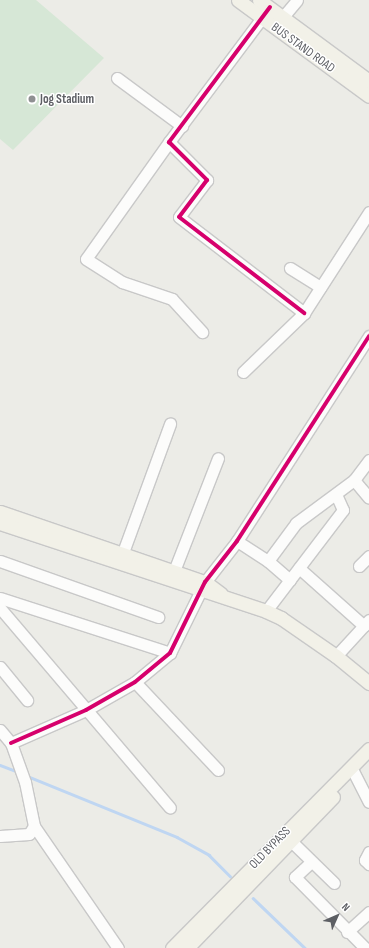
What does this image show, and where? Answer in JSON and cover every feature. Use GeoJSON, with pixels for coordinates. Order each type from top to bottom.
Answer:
{"type":"FeatureCollection","features":[{"type":"Feature","properties":{"kind":"main road","name":"BUS STAND ROAD"},"geometry":{"type":"LineString","coordinates":[[238,0],[283,16],[369,81]]}},
{"type":"Feature","properties":{"kind":"main road","name":"BUS STAND ROAD"},"geometry":{"type":"LineString","coordinates":[[264,8],[275,27],[369,96]]}},
{"type":"Feature","properties":{"kind":"main road"},"geometry":{"type":"LineString","coordinates":[[0,512],[122,555],[174,571],[202,587]]}},
{"type":"Feature","properties":{"kind":"main road"},"geometry":{"type":"LineString","coordinates":[[0,522],[202,587],[281,618],[336,656],[369,683]]}},
{"type":"Feature","properties":{"kind":"main road","name":"OLD BYPASS"},"geometry":{"type":"LineString","coordinates":[[172,948],[353,771],[369,749]]}},
{"type":"Feature","properties":{"kind":"main road"},"geometry":{"type":"LineString","coordinates":[[187,948],[291,841],[353,771],[369,759]]}},
{"type":"Feature","properties":{"kind":"street"},"geometry":{"type":"LineString","coordinates":[[275,27],[297,0]]}},
{"type":"Feature","properties":{"kind":"street"},"geometry":{"type":"LineString","coordinates":[[202,332],[172,298],[122,282],[86,259],[182,126],[264,8]]}},
{"type":"Feature","properties":{"kind":"street"},"geometry":{"type":"LineString","coordinates":[[117,78],[182,126]]}},
{"type":"Feature","properties":{"kind":"street"},"geometry":{"type":"LineString","coordinates":[[169,142],[207,180],[179,217],[304,313]]}},
{"type":"Feature","properties":{"kind":"street"},"geometry":{"type":"LineString","coordinates":[[243,372],[304,313],[369,212]]}},
{"type":"Feature","properties":{"kind":"street"},"geometry":{"type":"LineString","coordinates":[[290,268],[320,287]]}},
{"type":"Feature","properties":{"kind":"street"},"geometry":{"type":"LineString","coordinates":[[11,744],[86,710],[135,682],[170,653],[202,587],[237,541],[365,350],[369,336]]}},
{"type":"Feature","properties":{"kind":"street"},"geometry":{"type":"LineString","coordinates":[[122,555],[170,424]]}},
{"type":"Feature","properties":{"kind":"street"},"geometry":{"type":"LineString","coordinates":[[174,571],[218,458]]}},
{"type":"Feature","properties":{"kind":"street"},"geometry":{"type":"LineString","coordinates":[[268,561],[296,523],[354,480],[369,460]]}},
{"type":"Feature","properties":{"kind":"street"},"geometry":{"type":"LineString","coordinates":[[354,480],[369,498]]}},
{"type":"Feature","properties":{"kind":"street"},"geometry":{"type":"LineString","coordinates":[[266,612],[343,510],[336,494]]}},
{"type":"Feature","properties":{"kind":"street"},"geometry":{"type":"LineString","coordinates":[[237,541],[268,561],[290,580]]}},
{"type":"Feature","properties":{"kind":"street"},"geometry":{"type":"LineString","coordinates":[[359,566],[369,556]]}},
{"type":"Feature","properties":{"kind":"street"},"geometry":{"type":"LineString","coordinates":[[0,561],[158,617]]}},
{"type":"Feature","properties":{"kind":"street"},"geometry":{"type":"LineString","coordinates":[[299,568],[366,623],[336,656]]}},
{"type":"Feature","properties":{"kind":"street"},"geometry":{"type":"LineString","coordinates":[[0,598],[170,653]]}},
{"type":"Feature","properties":{"kind":"street"},"geometry":{"type":"LineString","coordinates":[[0,608],[170,808]]}},
{"type":"Feature","properties":{"kind":"street"},"geometry":{"type":"LineString","coordinates":[[0,667],[27,700]]}},
{"type":"Feature","properties":{"kind":"street"},"geometry":{"type":"LineString","coordinates":[[135,682],[218,770]]}},
{"type":"Feature","properties":{"kind":"street"},"geometry":{"type":"LineString","coordinates":[[0,730],[11,744],[25,782],[34,826],[118,948]]}},
{"type":"Feature","properties":{"kind":"street"},"geometry":{"type":"LineString","coordinates":[[353,771],[369,802]]}},
{"type":"Feature","properties":{"kind":"street"},"geometry":{"type":"LineString","coordinates":[[0,836],[29,834],[34,826]]}},
{"type":"Feature","properties":{"kind":"street"},"geometry":{"type":"LineString","coordinates":[[291,841],[334,883]]}},
{"type":"Feature","properties":{"kind":"street"},"geometry":{"type":"LineString","coordinates":[[369,852],[365,860],[369,864]]}},
{"type":"Feature","properties":{"kind":"street"},"geometry":{"type":"LineString","coordinates":[[311,862],[295,877],[347,932],[365,948]]}},
{"type":"Feature","properties":{"kind":"street"},"geometry":{"type":"LineString","coordinates":[[347,932],[369,912]]}},
{"type":"Feature","properties":{"kind":"green space","name":"Jog Stadium"},"geometry":{"type":"Polygon","coordinates":[[[0,0],[36,0],[104,58],[13,150],[0,139],[0,0]]]}},
{"type":"Feature","properties":{"kind":"waterway"},"geometry":{"type":"LineString","coordinates":[[0,765],[18,772]]}},
{"type":"Feature","properties":{"kind":"waterway"},"geometry":{"type":"LineString","coordinates":[[27,776],[177,837],[209,855],[230,876]]}},
{"type":"Feature","properties":{"kind":"waterway"},"geometry":{"type":"LineString","coordinates":[[253,898],[305,948]]}},
{"type":"Feature","properties":{"kind":"cycle path"},"geometry":{"type":"LineString","coordinates":[[270,7],[169,142],[207,180],[179,217],[304,313]]}},
{"type":"Feature","properties":{"kind":"cycle path"},"geometry":{"type":"LineString","coordinates":[[11,743],[86,710],[135,682],[170,653],[205,582],[237,541],[369,336]]}},
{"type":"Feature","properties":{"kind":"place","name":"Jog Stadium"},"geometry":{"type":"Point","coordinates":[32,99]}}]}
